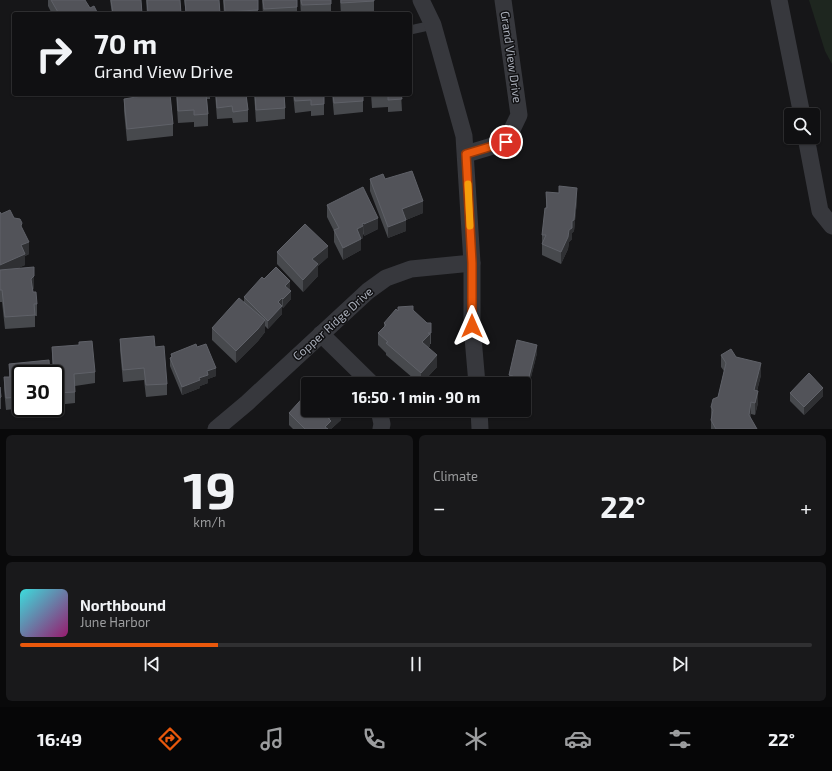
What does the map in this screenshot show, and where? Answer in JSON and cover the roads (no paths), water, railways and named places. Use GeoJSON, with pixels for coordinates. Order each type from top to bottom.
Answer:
{"type":"FeatureCollection","features":[{"type":"Feature","properties":{"kind":"street"},"geometry":{"type":"LineString","coordinates":[[421,0],[433,25],[464,136],[472,263],[472,326],[476,377]]}},
{"type":"Feature","properties":{"kind":"street","name":"Grand View Drive"},"geometry":{"type":"LineString","coordinates":[[466,154],[506,142],[519,115],[503,0]]}},
{"type":"Feature","properties":{"kind":"street"},"geometry":{"type":"LineString","coordinates":[[779,0],[801,108]]}},
{"type":"Feature","properties":{"kind":"street"},"geometry":{"type":"LineString","coordinates":[[807,144],[820,211],[832,226]]}},
{"type":"Feature","properties":{"kind":"street","name":"Copper Ridge Drive"},"geometry":{"type":"LineString","coordinates":[[216,429],[248,403],[368,291],[386,278],[411,269],[472,263]]}},
{"type":"Feature","properties":{"kind":"street"},"geometry":{"type":"LineString","coordinates":[[321,334],[365,377]]}},
{"type":"Feature","properties":{"kind":"street"},"geometry":{"type":"LineString","coordinates":[[380,417],[382,424],[381,429]]}},
{"type":"Feature","properties":{"kind":"street"},"geometry":{"type":"LineString","coordinates":[[479,417],[480,429]]}},
{"type":"Feature","properties":{"kind":"lane"},"geometry":{"type":"LineString","coordinates":[[412,30],[433,25]]}}]}
